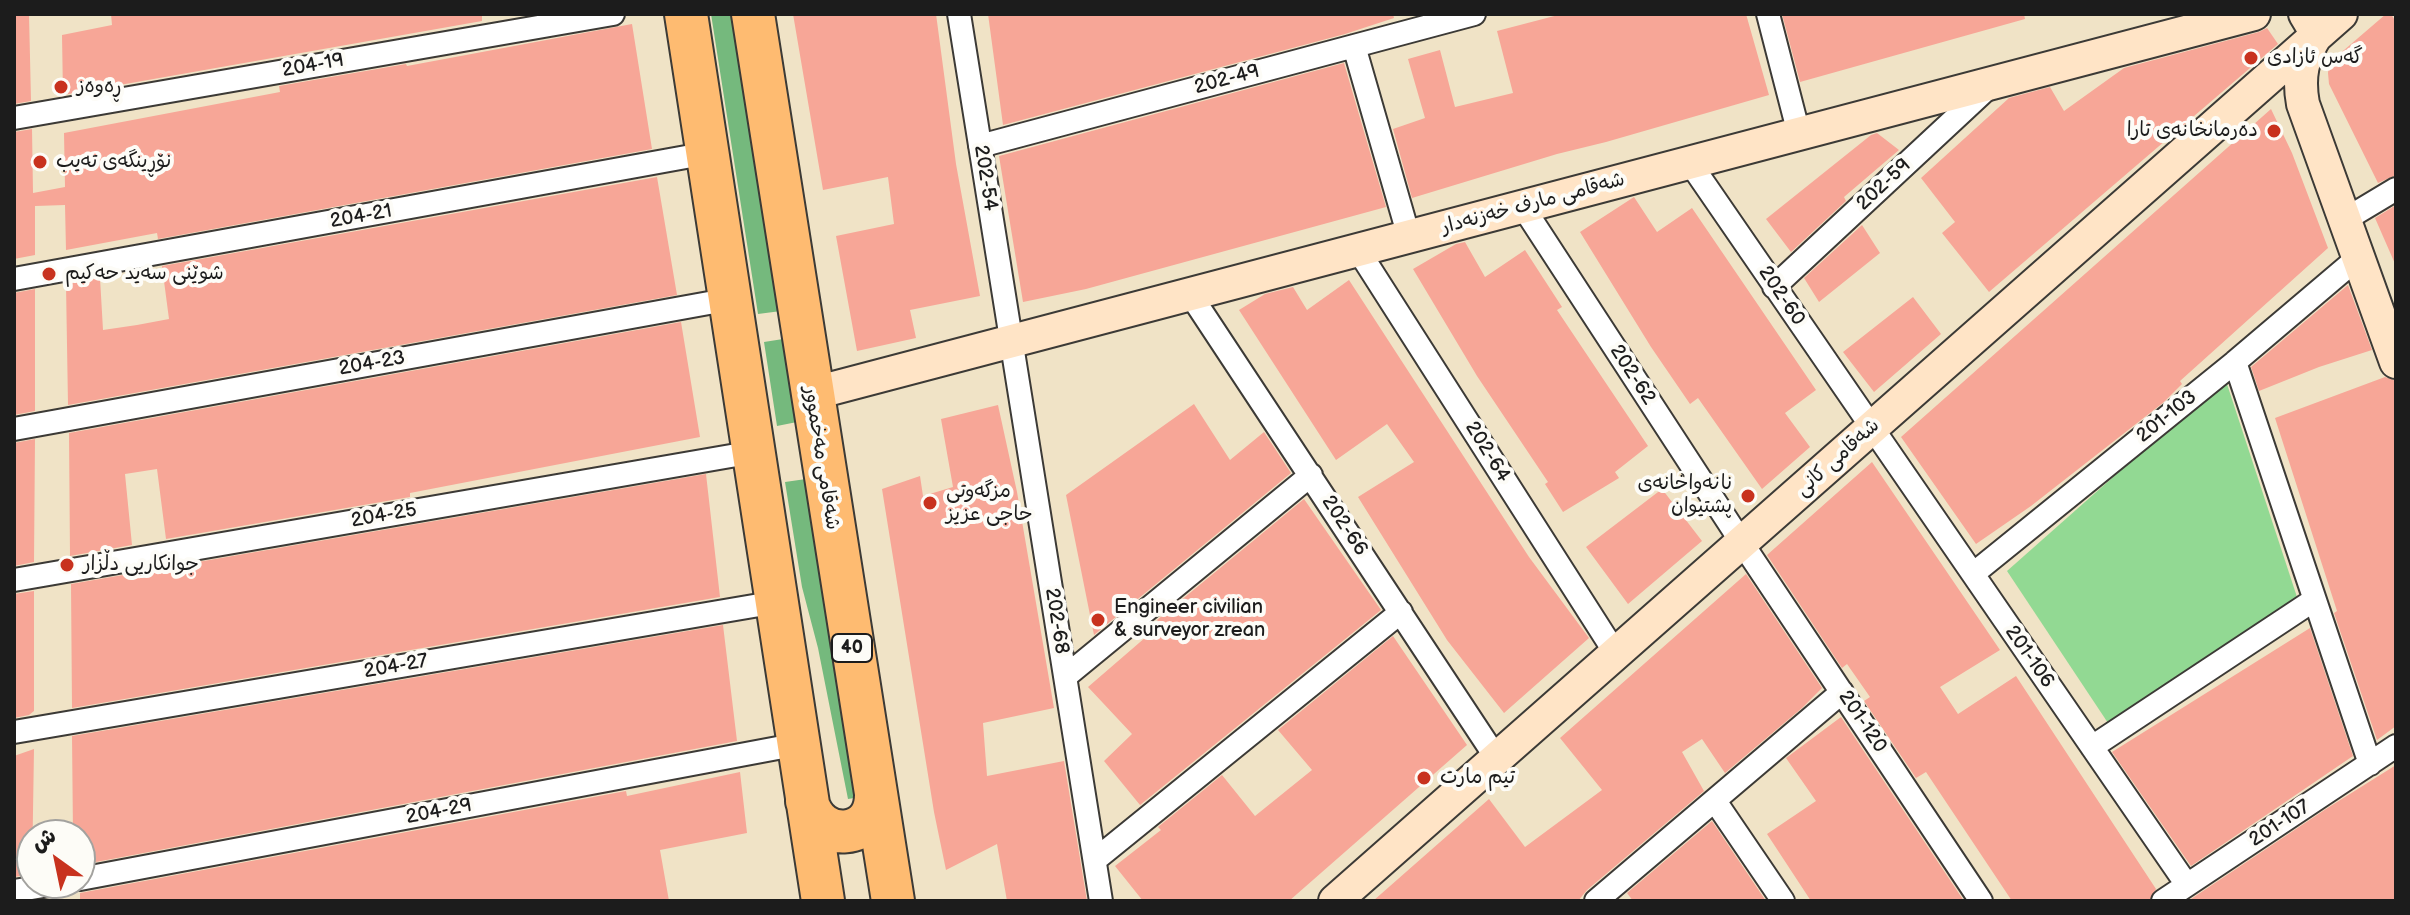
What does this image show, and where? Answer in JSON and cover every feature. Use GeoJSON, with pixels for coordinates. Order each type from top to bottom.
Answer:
{"type":"FeatureCollection","features":[{"type":"Feature","properties":{"kind":"highway"},"geometry":{"type":"LineString","coordinates":[[686,14],[807,801],[826,901]]}},
{"type":"Feature","properties":{"kind":"highway","name":"شەقامی مەخموور"},"geometry":{"type":"LineString","coordinates":[[753,14],[892,901]]}},
{"type":"Feature","properties":{"kind":"highway"},"geometry":{"type":"LineString","coordinates":[[807,801],[820,824],[830,830],[846,832],[862,825],[870,817],[876,795]]}},
{"type":"Feature","properties":{"kind":"highway"},"geometry":{"type":"LineString","coordinates":[[826,901],[842,884],[859,879],[881,886],[892,901]]}},
{"type":"Feature","properties":{"kind":"street","name":"204-19"},"geometry":{"type":"LineString","coordinates":[[14,118],[613,14]]}},
{"type":"Feature","properties":{"kind":"street","name":"202-54"},"geometry":{"type":"LineString","coordinates":[[959,14],[1011,342]]}},
{"type":"Feature","properties":{"kind":"street"},"geometry":{"type":"LineString","coordinates":[[1768,14],[1799,134]]}},
{"type":"Feature","properties":{"kind":"street","name":"شەقامی مارف خەزنەدار"},"geometry":{"type":"LineString","coordinates":[[811,394],[2254,14]]}},
{"type":"Feature","properties":{"kind":"street","name":"202-49"},"geometry":{"type":"LineString","coordinates":[[980,146],[1464,15]]}},
{"type":"Feature","properties":{"kind":"street"},"geometry":{"type":"LineString","coordinates":[[2321,21],[2302,65],[2300,91],[2306,117],[2360,256],[2396,362]]}},
{"type":"Feature","properties":{"kind":"street","name":"شەقامی کانی"},"geometry":{"type":"LineString","coordinates":[[1335,901],[1872,428],[2321,21]]}},
{"type":"Feature","properties":{"kind":"street"},"geometry":{"type":"LineString","coordinates":[[1354,46],[1409,237]]}},
{"type":"Feature","properties":{"kind":"street","name":"202-59"},"geometry":{"type":"LineString","coordinates":[[1774,287],[1994,83]]}},
{"type":"Feature","properties":{"kind":"street","name":"204-21"},"geometry":{"type":"LineString","coordinates":[[14,279],[708,153]]}},
{"type":"Feature","properties":{"kind":"street","name":"202-60"},"geometry":{"type":"LineString","coordinates":[[1690,163],[1872,428]]}},
{"type":"Feature","properties":{"kind":"street"},"geometry":{"type":"LineString","coordinates":[[2346,219],[2396,189]]}},
{"type":"Feature","properties":{"kind":"street","name":"202-62"},"geometry":{"type":"LineString","coordinates":[[1523,207],[1742,543]]}},
{"type":"Feature","properties":{"kind":"street","name":"202-64"},"geometry":{"type":"LineString","coordinates":[[1358,250],[1616,654]]}},
{"type":"Feature","properties":{"kind":"street","name":"201-103"},"geometry":{"type":"LineString","coordinates":[[1973,574],[2235,362],[2360,256]]}},
{"type":"Feature","properties":{"kind":"street","name":"202-66"},"geometry":{"type":"LineString","coordinates":[[1190,294],[1497,759]]}},
{"type":"Feature","properties":{"kind":"street","name":"204-23"},"geometry":{"type":"LineString","coordinates":[[14,429],[731,299]]}},
{"type":"Feature","properties":{"kind":"street","name":"202-68"},"geometry":{"type":"LineString","coordinates":[[1011,342],[1101,901]]}},
{"type":"Feature","properties":{"kind":"street"},"geometry":{"type":"LineString","coordinates":[[2235,362],[2370,764]]}},
{"type":"Feature","properties":{"kind":"street","name":"201-106"},"geometry":{"type":"LineString","coordinates":[[1872,428],[2187,885]]}},
{"type":"Feature","properties":{"kind":"street","name":"204-25"},"geometry":{"type":"LineString","coordinates":[[14,580],[754,452]]}},
{"type":"Feature","properties":{"kind":"street"},"geometry":{"type":"LineString","coordinates":[[1065,677],[1311,475]]}},
{"type":"Feature","properties":{"kind":"street","name":"201-120"},"geometry":{"type":"LineString","coordinates":[[1742,543],[1981,901]]}},
{"type":"Feature","properties":{"kind":"street"},"geometry":{"type":"LineString","coordinates":[[2092,747],[2314,600]]}},
{"type":"Feature","properties":{"kind":"street","name":"204-27"},"geometry":{"type":"LineString","coordinates":[[14,732],[777,602]]}},
{"type":"Feature","properties":{"kind":"street"},"geometry":{"type":"LineString","coordinates":[[1095,860],[1401,612]]}},
{"type":"Feature","properties":{"kind":"street"},"geometry":{"type":"LineString","coordinates":[[1598,900],[1842,692]]}},
{"type":"Feature","properties":{"kind":"street","name":"204-29"},"geometry":{"type":"LineString","coordinates":[[96,876],[799,744]]}},
{"type":"Feature","properties":{"kind":"street","name":"201-107"},"geometry":{"type":"LineString","coordinates":[[2163,901],[2396,746]]}},
{"type":"Feature","properties":{"kind":"street"},"geometry":{"type":"LineString","coordinates":[[1715,801],[1783,901]]}},
{"type":"Feature","properties":{"kind":"green space"},"geometry":{"type":"Polygon","coordinates":[[[711,14],[733,14],[781,311],[758,314],[711,14]]]}},
{"type":"Feature","properties":{"kind":"green space"},"geometry":{"type":"Polygon","coordinates":[[[783,339],[797,422],[777,426],[764,342],[783,339]]]}},
{"type":"Feature","properties":{"kind":"green space"},"geometry":{"type":"Polygon","coordinates":[[[2225,378],[2297,597],[2108,723],[2007,571],[2225,378]]]}},
{"type":"Feature","properties":{"kind":"green space"},"geometry":{"type":"Polygon","coordinates":[[[806,479],[854,798],[848,799],[818,648],[802,587],[785,482],[806,479]]]}},
{"type":"Feature","properties":{"kind":"building"},"geometry":{"type":"Polygon","coordinates":[[[14,14],[29,14],[31,101],[14,104],[14,14]]]}},
{"type":"Feature","properties":{"kind":"building"},"geometry":{"type":"Polygon","coordinates":[[[111,14],[482,14],[482,21],[63,95],[62,35],[112,25],[111,14]]]}},
{"type":"Feature","properties":{"kind":"building"},"geometry":{"type":"Polygon","coordinates":[[[793,14],[936,14],[956,164],[980,296],[910,310],[916,338],[857,351],[836,236],[894,224],[888,177],[823,190],[793,14]]]}},
{"type":"Feature","properties":{"kind":"building"},"geometry":{"type":"Polygon","coordinates":[[[988,14],[1393,14],[1394,18],[1345,34],[1003,125],[988,14]]]}},
{"type":"Feature","properties":{"kind":"building"},"geometry":{"type":"Polygon","coordinates":[[[1562,14],[1746,14],[1769,95],[1412,198],[1393,129],[1425,118],[1408,59],[1440,50],[1455,107],[1513,93],[1497,31],[1562,14]]]}},
{"type":"Feature","properties":{"kind":"building"},"geometry":{"type":"Polygon","coordinates":[[[1782,14],[2024,14],[2025,19],[1800,82],[1782,14]]]}},
{"type":"Feature","properties":{"kind":"building"},"geometry":{"type":"Polygon","coordinates":[[[2386,14],[2391,14],[2396,22],[2396,175],[2378,183],[2329,84],[2328,73],[2329,63],[2386,14]]]}},
{"type":"Feature","properties":{"kind":"building"},"geometry":{"type":"Polygon","coordinates":[[[632,24],[652,149],[158,239],[157,233],[66,250],[65,205],[35,206],[35,255],[14,259],[14,132],[32,129],[33,193],[65,187],[64,133],[280,92],[279,86],[407,66],[632,24]]]}},
{"type":"Feature","properties":{"kind":"building"},"geometry":{"type":"Polygon","coordinates":[[[2267,28],[2278,44],[1989,292],[1942,233],[1955,222],[1921,178],[2009,98],[2050,87],[2064,111],[2124,68],[2267,28]]]}},
{"type":"Feature","properties":{"kind":"building"},"geometry":{"type":"Polygon","coordinates":[[[1344,63],[1386,207],[1086,289],[1023,302],[999,156],[1344,63]]]}},
{"type":"Feature","properties":{"kind":"building"},"geometry":{"type":"Polygon","coordinates":[[[2271,109],[2292,153],[2328,248],[2180,381],[2182,384],[2164,402],[2031,506],[1976,544],[1901,437],[2271,109]]]}},
{"type":"Feature","properties":{"kind":"building"},"geometry":{"type":"Polygon","coordinates":[[[1877,133],[1899,150],[1844,197],[1846,201],[1791,252],[1766,219],[1877,133]]]}},
{"type":"Feature","properties":{"kind":"building"},"geometry":{"type":"Polygon","coordinates":[[[657,177],[677,295],[68,405],[66,284],[100,278],[103,330],[137,325],[169,319],[162,266],[657,177]]]}},
{"type":"Feature","properties":{"kind":"building"},"geometry":{"type":"Polygon","coordinates":[[[1634,197],[1657,232],[1692,208],[1816,390],[1785,413],[1810,447],[1762,489],[1698,398],[1690,404],[1580,232],[1634,197]]]}},
{"type":"Feature","properties":{"kind":"building"},"geometry":{"type":"Polygon","coordinates":[[[2396,205],[2396,266],[2375,218],[2396,205]]]}},
{"type":"Feature","properties":{"kind":"building"},"geometry":{"type":"Polygon","coordinates":[[[1862,225],[1880,253],[1819,302],[1804,278],[1862,225]]]}},
{"type":"Feature","properties":{"kind":"building"},"geometry":{"type":"Polygon","coordinates":[[[1465,242],[1485,277],[1525,250],[1562,307],[1557,310],[1648,446],[1615,472],[1619,478],[1563,512],[1545,484],[1548,482],[1477,376],[1413,269],[1465,242]]]}},
{"type":"Feature","properties":{"kind":"building"},"geometry":{"type":"Polygon","coordinates":[[[1349,280],[1529,557],[1589,638],[1504,713],[1447,640],[1358,497],[1414,462],[1387,424],[1336,460],[1239,310],[1265,294],[1293,287],[1307,310],[1349,280]]]}},
{"type":"Feature","properties":{"kind":"building"},"geometry":{"type":"Polygon","coordinates":[[[2348,285],[2372,350],[2259,391],[2251,367],[2348,285]]]}},
{"type":"Feature","properties":{"kind":"building"},"geometry":{"type":"Polygon","coordinates":[[[35,289],[35,411],[14,415],[14,293],[35,289]]]}},
{"type":"Feature","properties":{"kind":"building"},"geometry":{"type":"Polygon","coordinates":[[[1913,297],[1941,334],[1874,392],[1843,352],[1913,297]]]}},
{"type":"Feature","properties":{"kind":"building"},"geometry":{"type":"Polygon","coordinates":[[[681,322],[700,437],[410,493],[410,497],[166,539],[157,469],[125,474],[132,545],[70,556],[69,433],[681,322]]]}},
{"type":"Feature","properties":{"kind":"building"},"geometry":{"type":"Polygon","coordinates":[[[2385,377],[2396,381],[2396,726],[2377,740],[2334,613],[2337,611],[2275,418],[2385,377]]]}},
{"type":"Feature","properties":{"kind":"building"},"geometry":{"type":"Polygon","coordinates":[[[1194,404],[1230,460],[1264,432],[1291,473],[1094,635],[1066,495],[1194,404]]]}},
{"type":"Feature","properties":{"kind":"building"},"geometry":{"type":"Polygon","coordinates":[[[998,405],[1017,492],[1054,708],[983,723],[987,776],[1064,761],[1087,901],[1007,901],[997,844],[946,870],[934,812],[882,489],[920,476],[923,496],[953,487],[941,419],[998,405]]]}},
{"type":"Feature","properties":{"kind":"building"},"geometry":{"type":"Polygon","coordinates":[[[35,439],[34,562],[14,566],[14,443],[35,439]]]}},
{"type":"Feature","properties":{"kind":"building"},"geometry":{"type":"Polygon","coordinates":[[[1872,462],[2000,650],[1940,687],[1958,714],[2016,676],[2156,889],[2149,901],[2012,901],[1926,772],[1916,778],[1864,701],[1870,697],[1847,664],[1842,668],[1767,555],[1872,462]]]}},
{"type":"Feature","properties":{"kind":"building"},"geometry":{"type":"Polygon","coordinates":[[[706,474],[720,597],[72,708],[71,584],[706,474]]]}},
{"type":"Feature","properties":{"kind":"building"},"geometry":{"type":"Polygon","coordinates":[[[1662,489],[1702,541],[1628,604],[1586,547],[1662,489]]]}},
{"type":"Feature","properties":{"kind":"building"},"geometry":{"type":"Polygon","coordinates":[[[1304,499],[1381,610],[1140,805],[1104,761],[1132,734],[1088,687],[1161,624],[1157,620],[1304,499]]]}},
{"type":"Feature","properties":{"kind":"building"},"geometry":{"type":"Polygon","coordinates":[[[1746,574],[1822,688],[1802,708],[1725,773],[1702,739],[1682,752],[1704,791],[1578,901],[1373,901],[1489,799],[1525,847],[1602,790],[1560,738],[1746,574]]]}},
{"type":"Feature","properties":{"kind":"building"},"geometry":{"type":"Polygon","coordinates":[[[34,591],[34,711],[14,718],[14,594],[34,591]]]}},
{"type":"Feature","properties":{"kind":"building"},"geometry":{"type":"Polygon","coordinates":[[[723,625],[737,741],[96,862],[96,819],[73,819],[72,736],[723,625]]]}},
{"type":"Feature","properties":{"kind":"building"},"geometry":{"type":"Polygon","coordinates":[[[2310,628],[2353,756],[2191,866],[2112,752],[2310,628]]]}},
{"type":"Feature","properties":{"kind":"building"},"geometry":{"type":"Polygon","coordinates":[[[1393,636],[1467,745],[1289,901],[1143,901],[1115,866],[1222,775],[1255,816],[1312,770],[1278,730],[1393,636]]]}},
{"type":"Feature","properties":{"kind":"building"},"geometry":{"type":"Polygon","coordinates":[[[1841,717],[1964,901],[1811,901],[1767,834],[1816,801],[1786,758],[1841,717]]]}},
{"type":"Feature","properties":{"kind":"building"},"geometry":{"type":"Polygon","coordinates":[[[34,749],[33,819],[16,819],[14,877],[14,756],[34,749]]]}},
{"type":"Feature","properties":{"kind":"building"},"geometry":{"type":"Polygon","coordinates":[[[2396,765],[2396,901],[2188,901],[2326,809],[2396,765]]]}},
{"type":"Feature","properties":{"kind":"building"},"geometry":{"type":"Polygon","coordinates":[[[740,772],[747,833],[660,850],[669,901],[80,901],[96,899],[96,890],[626,791],[627,796],[740,772]]]}},
{"type":"Feature","properties":{"kind":"building"},"geometry":{"type":"Polygon","coordinates":[[[1712,821],[1766,901],[1633,901],[1627,893],[1712,821]]]}},
{"type":"Feature","properties":{"kind":"place","name":"گەس ئازادی"},"geometry":{"type":"Point","coordinates":[2251,58]}},
{"type":"Feature","properties":{"kind":"place","name":"ڕەوەز"},"geometry":{"type":"Point","coordinates":[61,87]}},
{"type":"Feature","properties":{"kind":"place","name":"دەرمانخانەی تارا"},"geometry":{"type":"Point","coordinates":[2274,131]}},
{"type":"Feature","properties":{"kind":"place","name":"نۆڕینگەی تەیب"},"geometry":{"type":"Point","coordinates":[40,162]}},
{"type":"Feature","properties":{"kind":"place","name":"شوێنی سەید حەکیم"},"geometry":{"type":"Point","coordinates":[49,274]}},
{"type":"Feature","properties":{"kind":"place","name":"نانەواخانەی پشتیوان"},"geometry":{"type":"Point","coordinates":[1748,496]}},
{"type":"Feature","properties":{"kind":"place","name":"مزگەوتی حاجی عزیز"},"geometry":{"type":"Point","coordinates":[930,503]}},
{"type":"Feature","properties":{"kind":"place","name":"جوانکاریی دڵزار"},"geometry":{"type":"Point","coordinates":[67,565]}},
{"type":"Feature","properties":{"kind":"place","name":"Engineer civilian & surveyor zrean"},"geometry":{"type":"Point","coordinates":[1098,620]}},
{"type":"Feature","properties":{"kind":"place","name":"تيم مارت"},"geometry":{"type":"Point","coordinates":[1424,778]}}]}
